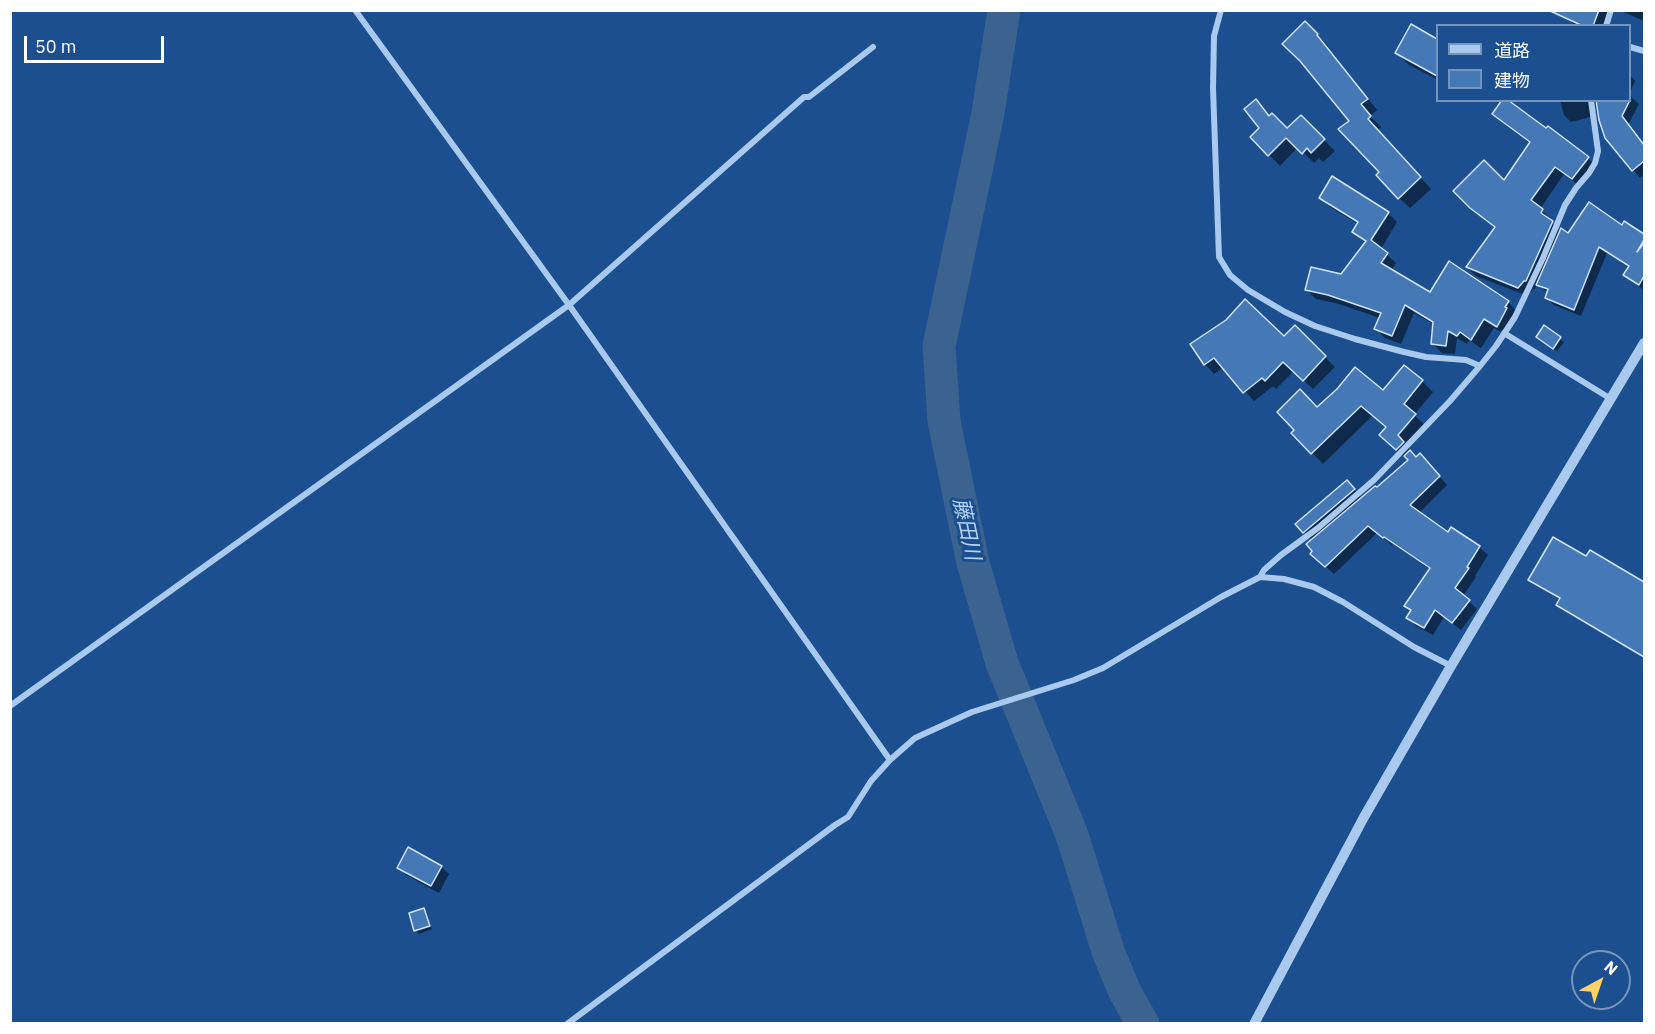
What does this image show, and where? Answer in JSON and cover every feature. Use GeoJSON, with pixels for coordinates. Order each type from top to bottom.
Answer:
{"type":"FeatureCollection","features":[{"type":"Feature","properties":{"kind":"street"},"geometry":{"type":"LineString","coordinates":[[355,10],[569,305],[890,760]]}},
{"type":"Feature","properties":{"kind":"street"},"geometry":{"type":"LineString","coordinates":[[1221,10],[1214,36],[1213,88],[1220,257],[1230,275],[1243,287],[1266,301],[1315,326],[1404,352],[1426,357],[1466,360],[1480,366]]}},
{"type":"Feature","properties":{"kind":"street"},"geometry":{"type":"LineString","coordinates":[[10,706],[569,305],[804,97],[809,97],[873,47]]}},
{"type":"Feature","properties":{"kind":"street"},"geometry":{"type":"LineString","coordinates":[[1260,577],[1264,570],[1281,555],[1318,528],[1374,480],[1480,366],[1504,333],[1515,317],[1565,205],[1595,163],[1598,151],[1591,102]]}},
{"type":"Feature","properties":{"kind":"street"},"geometry":{"type":"LineString","coordinates":[[1504,333],[1612,400]]}},
{"type":"Feature","properties":{"kind":"street"},"geometry":{"type":"LineString","coordinates":[[1256,1019],[1364,817],[1451,666],[1644,343]]}},
{"type":"Feature","properties":{"kind":"street"},"geometry":{"type":"LineString","coordinates":[[567,1023],[848,817],[871,781],[915,738],[972,712],[1074,680],[1103,668],[1221,597],[1260,577],[1284,579],[1314,587],[1343,602],[1414,647],[1451,666]]}},
{"type":"Feature","properties":{"kind":"building"},"geometry":{"type":"Polygon","coordinates":[[[1548,10],[1599,10],[1594,24],[1579,24],[1548,10]]]}},
{"type":"Feature","properties":{"kind":"building"},"geometry":{"type":"Polygon","coordinates":[[[1305,21],[1318,34],[1368,99],[1361,104],[1371,116],[1368,119],[1421,177],[1398,199],[1376,175],[1379,172],[1338,129],[1349,121],[1300,61],[1282,44],[1305,21]]]}},
{"type":"Feature","properties":{"kind":"building"},"geometry":{"type":"Polygon","coordinates":[[[1411,24],[1436,38],[1436,75],[1395,53],[1411,24]]]}},
{"type":"Feature","properties":{"kind":"building"},"geometry":{"type":"Polygon","coordinates":[[[1256,99],[1269,116],[1272,113],[1287,128],[1301,115],[1325,139],[1311,153],[1307,148],[1302,154],[1286,138],[1268,156],[1250,137],[1259,128],[1244,109],[1256,99]]]}},
{"type":"Feature","properties":{"kind":"building"},"geometry":{"type":"Polygon","coordinates":[[[1501,102],[1511,102],[1589,157],[1572,179],[1555,167],[1531,200],[1543,209],[1541,213],[1553,221],[1526,281],[1518,288],[1466,267],[1495,227],[1470,208],[1453,191],[1484,160],[1504,180],[1530,142],[1492,114],[1501,102]]]}},
{"type":"Feature","properties":{"kind":"building"},"geometry":{"type":"Polygon","coordinates":[[[1596,102],[1629,102],[1622,116],[1644,145],[1644,161],[1632,171],[1605,138],[1596,102]]]}},
{"type":"Feature","properties":{"kind":"building"},"geometry":{"type":"Polygon","coordinates":[[[1332,176],[1389,212],[1371,240],[1388,253],[1381,263],[1430,292],[1449,261],[1509,301],[1497,327],[1484,319],[1471,340],[1460,332],[1457,336],[1448,331],[1446,346],[1431,344],[1433,322],[1405,305],[1392,336],[1374,329],[1381,313],[1328,295],[1305,290],[1311,267],[1341,274],[1366,241],[1352,232],[1358,222],[1319,198],[1332,176]]]}},
{"type":"Feature","properties":{"kind":"building"},"geometry":{"type":"Polygon","coordinates":[[[1589,202],[1622,225],[1624,221],[1644,234],[1644,240],[1637,252],[1644,243],[1644,276],[1639,285],[1623,275],[1629,266],[1599,247],[1574,310],[1545,298],[1548,289],[1536,285],[1561,228],[1568,233],[1589,202]]]}},
{"type":"Feature","properties":{"kind":"building"},"geometry":{"type":"Polygon","coordinates":[[[1245,299],[1284,336],[1295,325],[1326,356],[1303,381],[1283,362],[1265,381],[1262,378],[1243,393],[1214,358],[1204,365],[1190,344],[1226,320],[1245,299]]]}},
{"type":"Feature","properties":{"kind":"building"},"geometry":{"type":"Polygon","coordinates":[[[1544,325],[1561,337],[1553,349],[1536,337],[1544,325]]]}},
{"type":"Feature","properties":{"kind":"building"},"geometry":{"type":"Polygon","coordinates":[[[1404,365],[1423,380],[1404,404],[1416,414],[1398,435],[1404,442],[1396,450],[1379,435],[1386,427],[1361,406],[1311,454],[1291,433],[1294,430],[1277,412],[1300,389],[1317,407],[1337,389],[1355,367],[1383,390],[1404,365]]]}},
{"type":"Feature","properties":{"kind":"building"},"geometry":{"type":"Polygon","coordinates":[[[1410,450],[1416,457],[1420,453],[1440,476],[1410,505],[1448,532],[1451,527],[1480,546],[1467,567],[1469,568],[1455,588],[1470,600],[1452,623],[1435,610],[1424,628],[1406,618],[1411,610],[1404,606],[1430,568],[1368,526],[1325,567],[1310,554],[1312,551],[1306,544],[1408,460],[1404,456],[1410,450]]]}},
{"type":"Feature","properties":{"kind":"building"},"geometry":{"type":"Polygon","coordinates":[[[1347,480],[1355,489],[1303,533],[1295,524],[1347,480]]]}},
{"type":"Feature","properties":{"kind":"building"},"geometry":{"type":"Polygon","coordinates":[[[1553,537],[1586,556],[1590,550],[1644,582],[1644,657],[1556,605],[1560,598],[1528,580],[1553,537]]]}},
{"type":"Feature","properties":{"kind":"building"},"geometry":{"type":"Polygon","coordinates":[[[408,847],[442,866],[431,886],[397,868],[408,847]]]}},
{"type":"Feature","properties":{"kind":"building"},"geometry":{"type":"Polygon","coordinates":[[[424,908],[430,926],[414,931],[409,913],[424,908]]]}},
{"type":"Feature","properties":{"kind":"waterway","name":"藤田川"},"geometry":{"type":"LineString","coordinates":[[1004,10],[988,113],[939,346],[944,421],[973,563],[1002,663],[1072,835],[1109,954],[1125,992],[1143,1024]]}}]}
